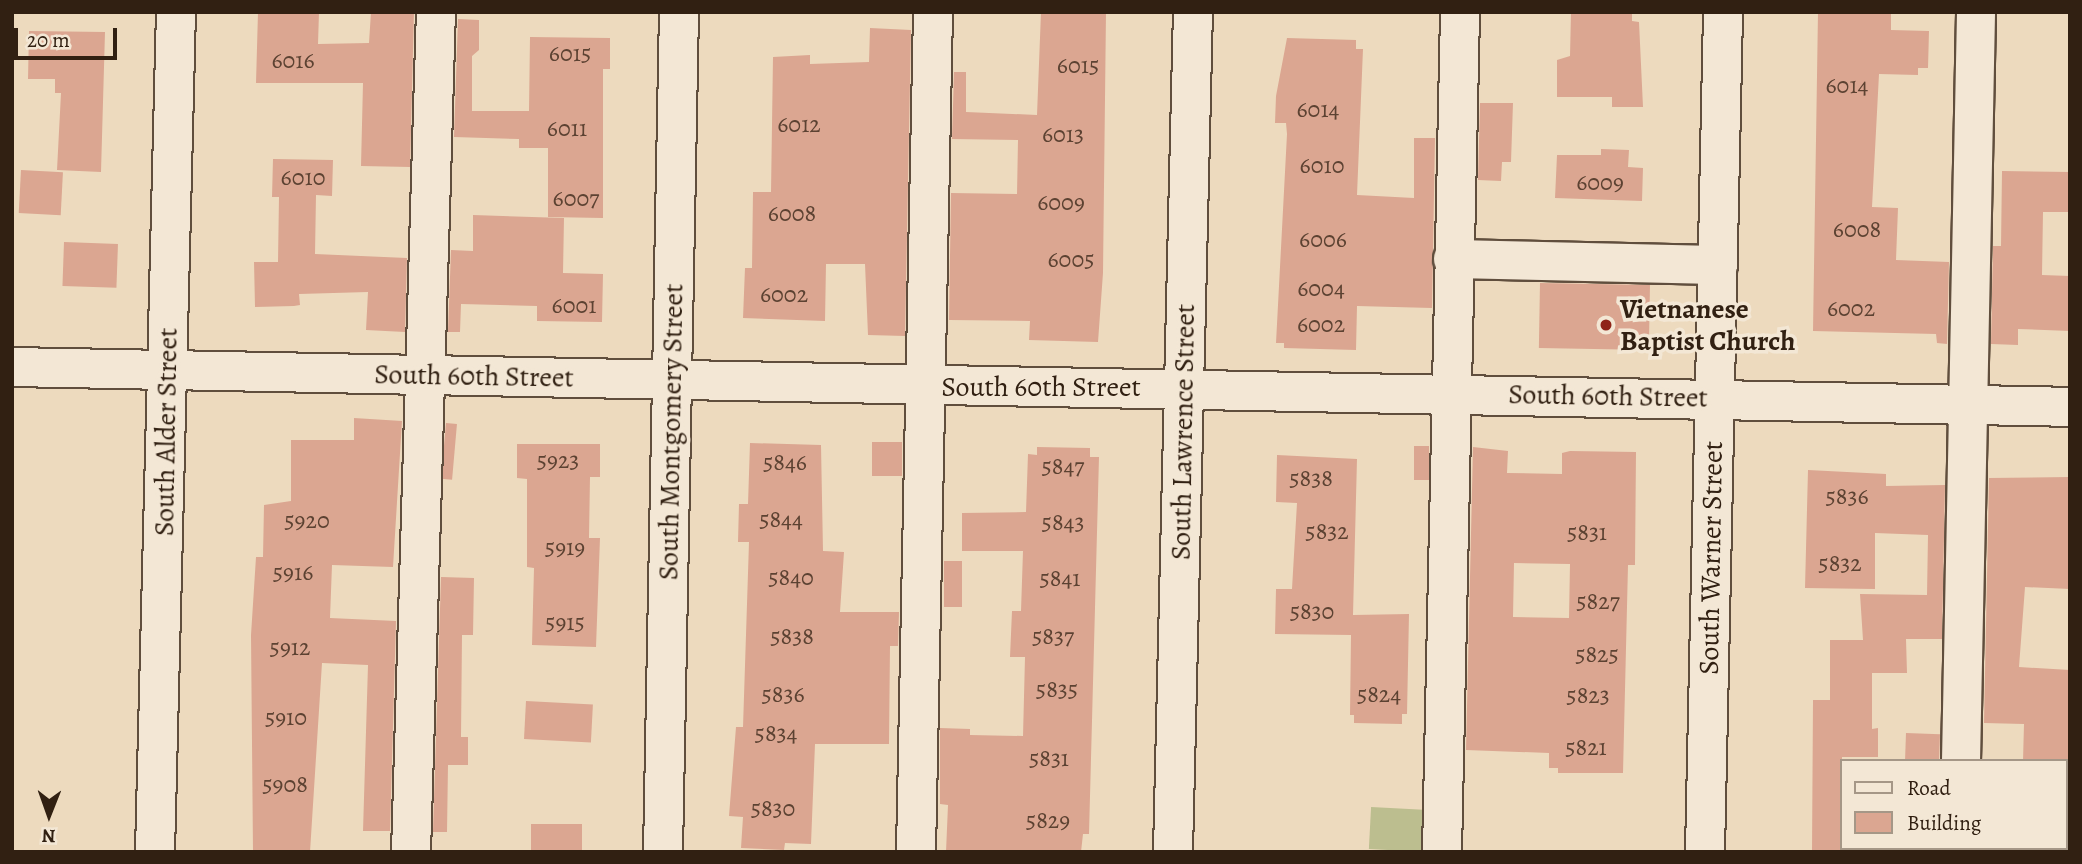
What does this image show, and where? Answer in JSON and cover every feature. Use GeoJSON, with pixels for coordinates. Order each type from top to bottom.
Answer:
{"type":"FeatureCollection","features":[{"type":"Feature","properties":{"kind":"street","name":"South Alder Street"},"geometry":{"type":"LineString","coordinates":[[155,852],[176,12]]}},
{"type":"Feature","properties":{"kind":"street"},"geometry":{"type":"LineString","coordinates":[[411,852],[429,375],[436,12]]}},
{"type":"Feature","properties":{"kind":"street","name":"South Montgomery Street"},"geometry":{"type":"LineString","coordinates":[[663,852],[679,12]]}},
{"type":"Feature","properties":{"kind":"street"},"geometry":{"type":"LineString","coordinates":[[916,852],[933,12]]}},
{"type":"Feature","properties":{"kind":"street","name":"South Lawrence Street"},"geometry":{"type":"LineString","coordinates":[[1173,852],[1193,12]]}},
{"type":"Feature","properties":{"kind":"street"},"geometry":{"type":"LineString","coordinates":[[1442,852],[1460,12]]}},
{"type":"Feature","properties":{"kind":"street","name":"South Warner Street"},"geometry":{"type":"LineString","coordinates":[[1705,852],[1723,12]]}},
{"type":"Feature","properties":{"kind":"street"},"geometry":{"type":"LineString","coordinates":[[1961,759],[1976,12]]}},
{"type":"Feature","properties":{"kind":"street"},"geometry":{"type":"LineString","coordinates":[[1453,259],[1717,265]]}},
{"type":"Feature","properties":{"kind":"street","name":"South 60th Street"},"geometry":{"type":"LineString","coordinates":[[12,367],[2070,407]]}},
{"type":"Feature","properties":{"kind":"green space"},"geometry":{"type":"Polygon","coordinates":[[[1371,807],[1428,810],[1426,852],[1369,849],[1371,807]]]}},
{"type":"Feature","properties":{"kind":"building"},"geometry":{"type":"Polygon","coordinates":[[[258,12],[319,12],[318,44],[369,43],[371,12],[414,12],[410,167],[361,166],[363,83],[256,83],[258,12]]]}},
{"type":"Feature","properties":{"kind":"building"},"geometry":{"type":"Polygon","coordinates":[[[1041,12],[1106,12],[1103,273],[1098,342],[1029,340],[1030,321],[949,320],[951,193],[1017,194],[1018,140],[952,139],[954,72],[966,72],[966,112],[1037,115],[1041,12]]]}},
{"type":"Feature","properties":{"kind":"building"},"geometry":{"type":"Polygon","coordinates":[[[1571,12],[1632,12],[1632,21],[1639,22],[1643,107],[1612,107],[1612,97],[1557,97],[1557,60],[1570,56],[1571,12]]]}},
{"type":"Feature","properties":{"kind":"building"},"geometry":{"type":"Polygon","coordinates":[[[1818,12],[1891,12],[1891,30],[1929,31],[1928,68],[1918,68],[1918,75],[1879,74],[1872,207],[1898,208],[1896,260],[1949,262],[1947,344],[1937,343],[1936,334],[1813,331],[1818,12]]]}},
{"type":"Feature","properties":{"kind":"building"},"geometry":{"type":"Polygon","coordinates":[[[458,19],[479,20],[479,50],[472,56],[472,111],[529,111],[530,37],[610,38],[610,69],[603,69],[603,218],[548,217],[548,148],[519,148],[519,139],[454,137],[458,19]]]}},
{"type":"Feature","properties":{"kind":"building"},"geometry":{"type":"Polygon","coordinates":[[[870,28],[911,30],[905,336],[868,335],[865,264],[826,264],[825,321],[743,318],[745,268],[752,268],[753,192],[771,192],[773,57],[810,55],[810,64],[869,62],[870,28]]]}},
{"type":"Feature","properties":{"kind":"building"},"geometry":{"type":"Polygon","coordinates":[[[29,31],[105,32],[101,172],[57,170],[61,93],[55,93],[55,79],[28,79],[29,31]]]}},
{"type":"Feature","properties":{"kind":"building"},"geometry":{"type":"Polygon","coordinates":[[[1287,38],[1356,40],[1356,49],[1363,49],[1357,195],[1414,198],[1414,138],[1435,138],[1432,308],[1357,306],[1356,350],[1284,348],[1284,343],[1276,343],[1287,134],[1286,123],[1275,123],[1276,96],[1287,38]]]}},
{"type":"Feature","properties":{"kind":"building"},"geometry":{"type":"Polygon","coordinates":[[[1480,103],[1513,103],[1511,162],[1502,162],[1501,181],[1478,180],[1480,103]]]}},
{"type":"Feature","properties":{"kind":"building"},"geometry":{"type":"Polygon","coordinates":[[[1601,149],[1629,150],[1628,167],[1643,168],[1642,201],[1555,198],[1557,155],[1601,155],[1601,149]]]}},
{"type":"Feature","properties":{"kind":"building"},"geometry":{"type":"Polygon","coordinates":[[[273,159],[333,160],[332,196],[316,195],[315,254],[407,258],[405,332],[366,330],[368,292],[299,294],[300,305],[255,307],[254,262],[278,262],[279,197],[272,197],[273,159]]]}},
{"type":"Feature","properties":{"kind":"building"},"geometry":{"type":"Polygon","coordinates":[[[21,170],[63,172],[61,215],[19,213],[21,170]]]}},
{"type":"Feature","properties":{"kind":"building"},"geometry":{"type":"Polygon","coordinates":[[[2002,171],[2070,172],[2070,212],[2043,212],[2042,275],[2070,276],[2070,331],[2018,329],[2018,345],[1991,344],[1993,246],[2001,246],[2002,171]]]}},
{"type":"Feature","properties":{"kind":"building"},"geometry":{"type":"Polygon","coordinates":[[[473,215],[564,218],[563,273],[603,274],[602,322],[537,321],[537,306],[461,304],[460,332],[448,332],[451,250],[473,251],[473,215]]]}},
{"type":"Feature","properties":{"kind":"building"},"geometry":{"type":"Polygon","coordinates":[[[64,242],[118,244],[116,288],[62,286],[64,242]]]}},
{"type":"Feature","properties":{"kind":"building"},"geometry":{"type":"Polygon","coordinates":[[[1540,283],[1650,285],[1649,350],[1539,348],[1540,283]]]}},
{"type":"Feature","properties":{"kind":"building"},"geometry":{"type":"Polygon","coordinates":[[[354,418],[402,421],[393,567],[332,565],[330,618],[396,621],[390,831],[363,831],[368,665],[322,663],[310,852],[253,852],[251,635],[256,557],[263,557],[264,505],[291,501],[291,440],[354,440],[354,418]]]}},
{"type":"Feature","properties":{"kind":"building"},"geometry":{"type":"Polygon","coordinates":[[[446,423],[457,424],[452,480],[441,479],[446,423]]]}},
{"type":"Feature","properties":{"kind":"building"},"geometry":{"type":"Polygon","coordinates":[[[872,442],[902,442],[902,476],[872,476],[872,442]]]}},
{"type":"Feature","properties":{"kind":"building"},"geometry":{"type":"Polygon","coordinates":[[[750,443],[821,445],[823,551],[844,552],[840,612],[899,612],[898,646],[890,646],[889,744],[815,744],[811,844],[785,843],[784,850],[741,848],[743,817],[729,816],[736,727],[743,727],[749,542],[738,542],[739,504],[748,504],[750,443]]]}},
{"type":"Feature","properties":{"kind":"building"},"geometry":{"type":"Polygon","coordinates":[[[517,444],[600,444],[600,477],[590,477],[589,538],[600,538],[596,647],[532,645],[534,568],[527,567],[527,479],[517,478],[517,444]]]}},
{"type":"Feature","properties":{"kind":"building"},"geometry":{"type":"Polygon","coordinates":[[[1414,446],[1429,446],[1429,480],[1414,480],[1414,446]]]}},
{"type":"Feature","properties":{"kind":"building"},"geometry":{"type":"Polygon","coordinates":[[[1037,447],[1090,448],[1090,457],[1099,457],[1089,834],[1083,834],[1081,852],[946,852],[948,805],[940,804],[940,728],[970,729],[970,735],[1023,736],[1025,657],[1010,657],[1012,611],[1021,611],[1023,551],[962,551],[962,513],[1026,512],[1028,454],[1037,455],[1037,447]]]}},
{"type":"Feature","properties":{"kind":"building"},"geometry":{"type":"Polygon","coordinates":[[[1473,447],[1508,451],[1507,473],[1562,474],[1562,453],[1570,451],[1636,452],[1635,565],[1628,565],[1623,773],[1558,773],[1558,768],[1549,768],[1549,753],[1466,750],[1473,447]],[[1514,563],[1513,617],[1569,618],[1570,564],[1514,563]]]}},
{"type":"Feature","properties":{"kind":"building"},"geometry":{"type":"Polygon","coordinates":[[[1277,455],[1357,459],[1353,615],[1409,614],[1407,714],[1402,714],[1402,724],[1354,723],[1354,715],[1350,715],[1351,635],[1275,634],[1276,589],[1292,589],[1297,503],[1276,502],[1277,455]]]}},
{"type":"Feature","properties":{"kind":"building"},"geometry":{"type":"Polygon","coordinates":[[[1808,470],[1886,474],[1886,486],[1945,485],[1942,639],[1906,639],[1907,673],[1872,673],[1872,729],[1878,728],[1878,757],[1840,759],[1842,852],[1812,852],[1813,700],[1830,700],[1830,640],[1863,640],[1860,594],[1927,595],[1928,535],[1875,533],[1875,589],[1805,588],[1808,470]]]}},
{"type":"Feature","properties":{"kind":"building"},"geometry":{"type":"Polygon","coordinates":[[[2070,477],[2070,589],[2025,587],[2019,667],[2070,670],[2070,761],[2023,759],[2024,724],[1984,723],[1989,478],[2070,477]]]}},
{"type":"Feature","properties":{"kind":"building"},"geometry":{"type":"Polygon","coordinates":[[[944,561],[962,561],[962,607],[944,607],[944,561]]]}},
{"type":"Feature","properties":{"kind":"building"},"geometry":{"type":"Polygon","coordinates":[[[441,577],[474,578],[473,635],[462,635],[461,737],[468,737],[468,765],[448,765],[447,832],[433,832],[441,577]]]}},
{"type":"Feature","properties":{"kind":"building"},"geometry":{"type":"Polygon","coordinates":[[[526,701],[593,705],[591,742],[524,739],[526,701]]]}},
{"type":"Feature","properties":{"kind":"building"},"geometry":{"type":"Polygon","coordinates":[[[1906,733],[1940,734],[1939,759],[1905,759],[1906,733]]]}},
{"type":"Feature","properties":{"kind":"building"},"geometry":{"type":"Polygon","coordinates":[[[531,824],[582,824],[582,852],[531,852],[531,824]]]}},
{"type":"Feature","properties":{"kind":"place","name":"Vietnanese Baptist Church"},"geometry":{"type":"Point","coordinates":[1606,325]}}]}
